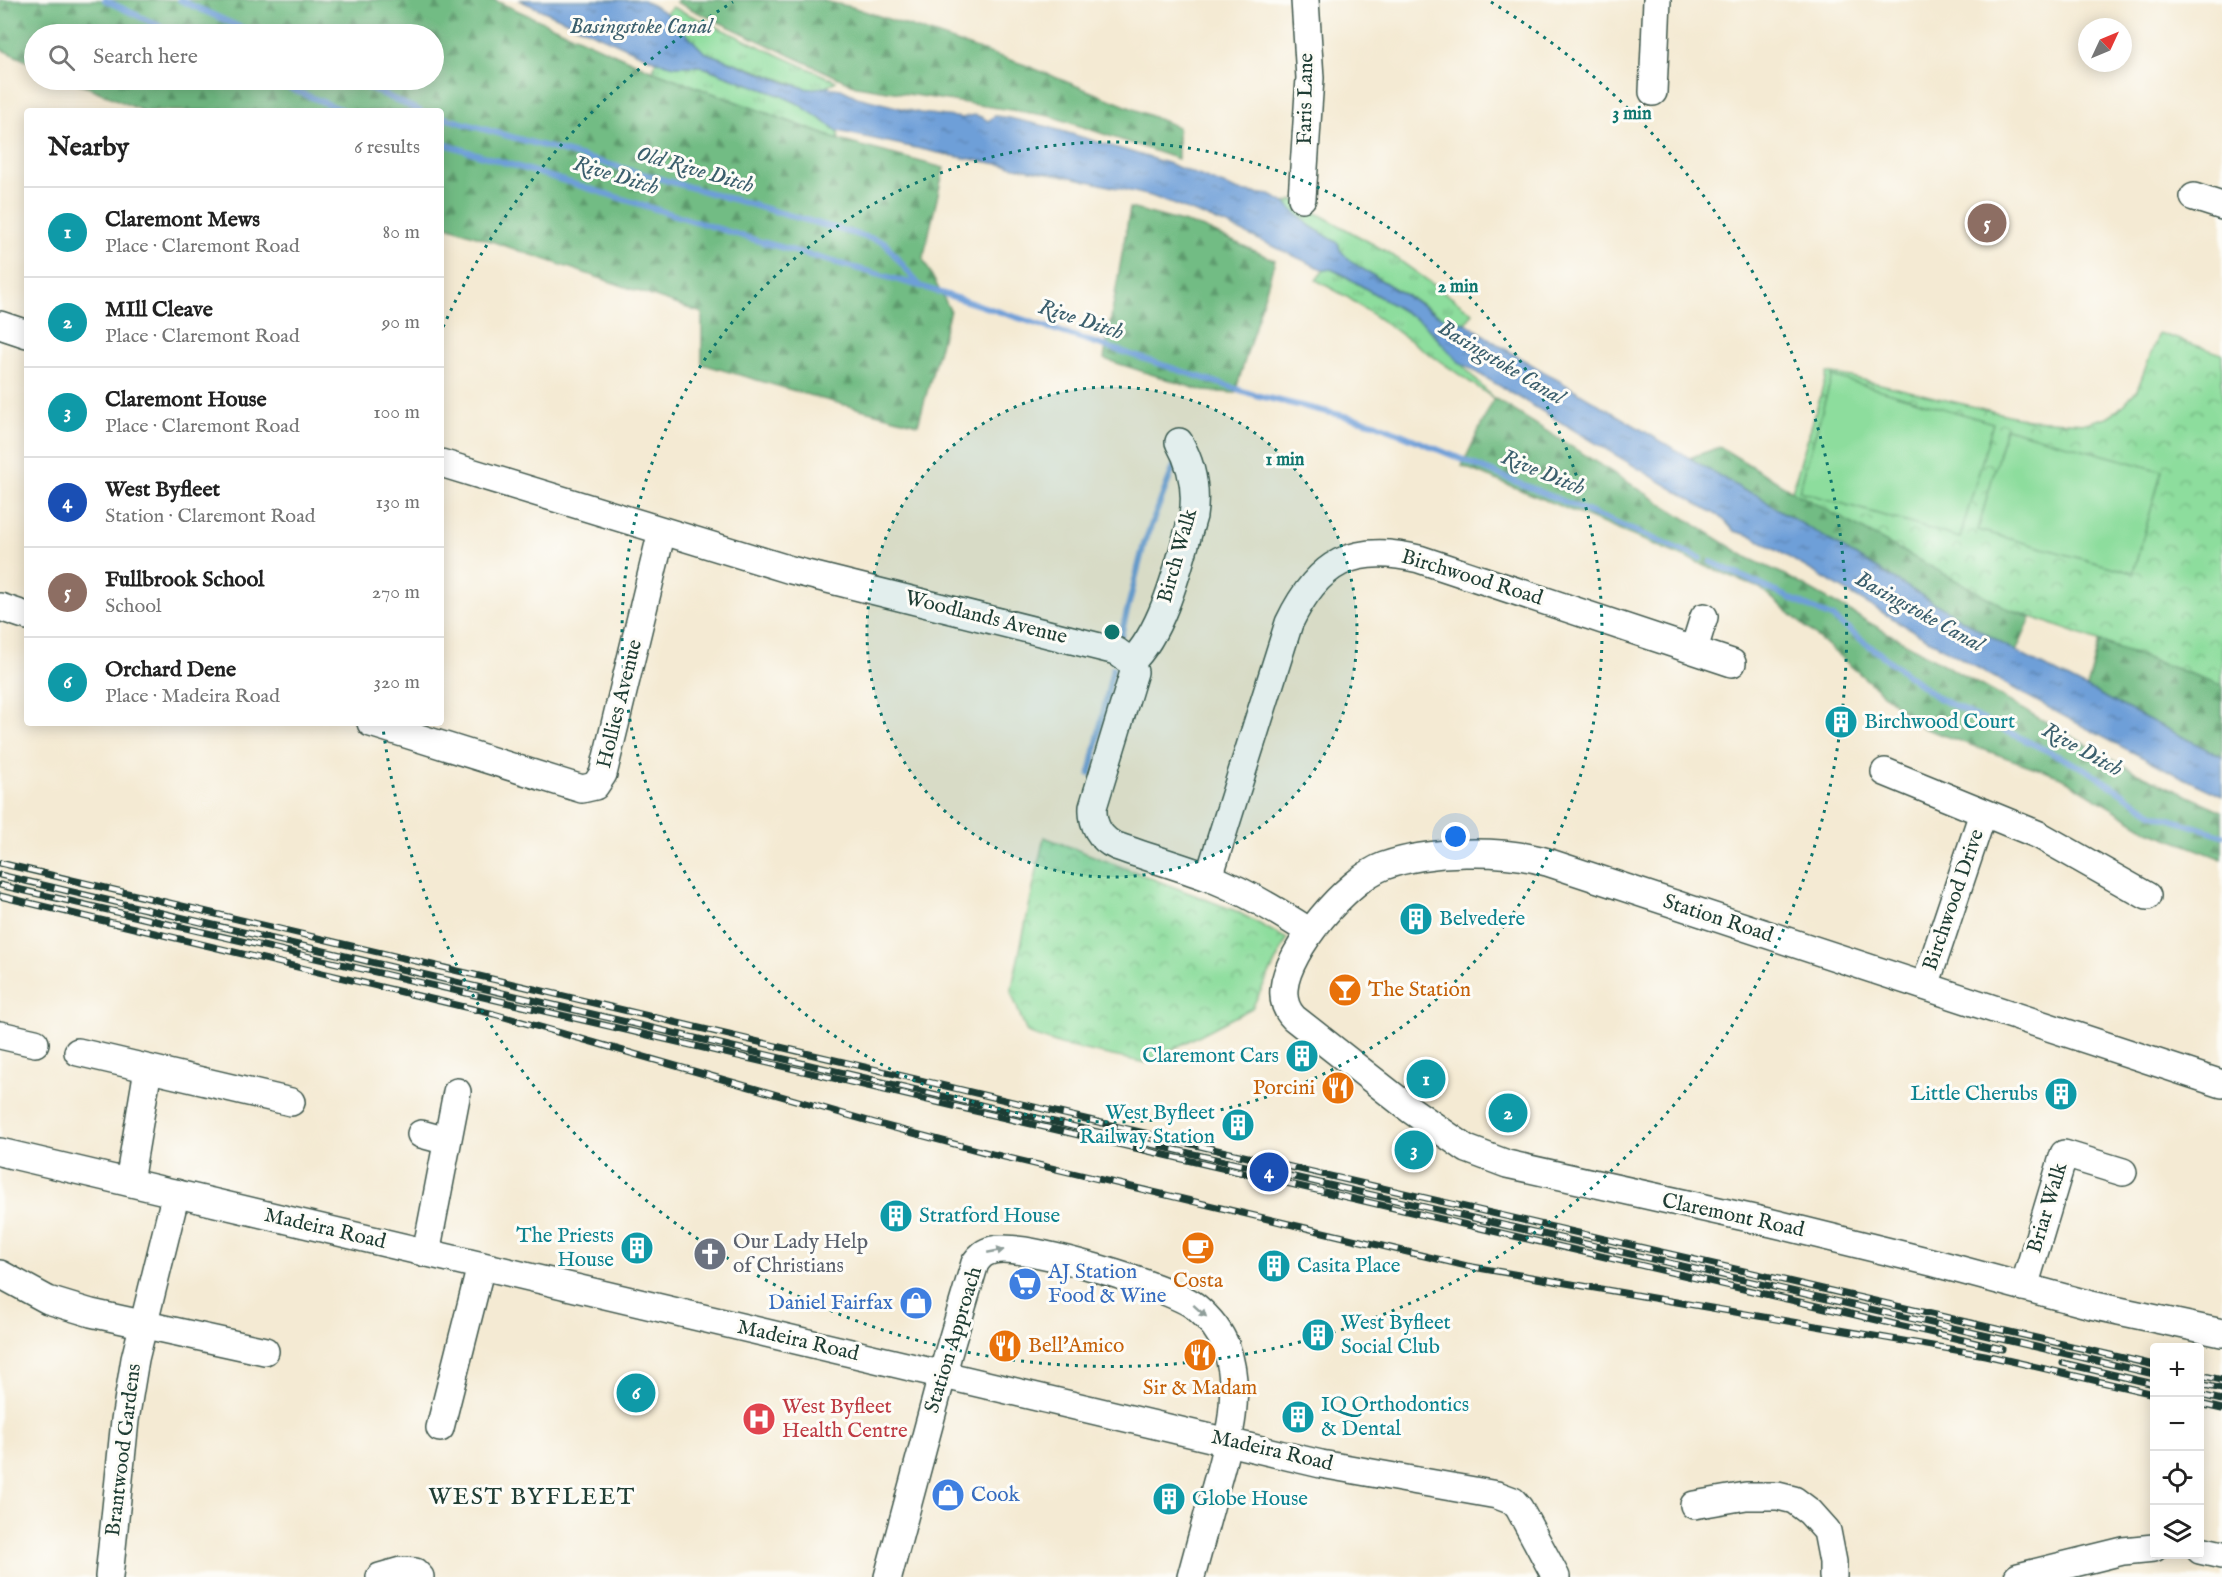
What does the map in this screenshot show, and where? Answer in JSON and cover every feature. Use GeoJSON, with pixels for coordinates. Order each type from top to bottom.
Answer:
{"type":"FeatureCollection","features":[{"type":"Feature","properties":{"kind":"street","name":"Faris Lane"},"geometry":{"type":"LineString","coordinates":[[1302,198],[1310,78],[1305,0]]}},
{"type":"Feature","properties":{"kind":"street"},"geometry":{"type":"LineString","coordinates":[[1651,92],[1657,0]]}},
{"type":"Feature","properties":{"kind":"street"},"geometry":{"type":"LineString","coordinates":[[2194,197],[2222,206]]}},
{"type":"Feature","properties":{"kind":"street"},"geometry":{"type":"LineString","coordinates":[[0,325],[24,333]]}},
{"type":"Feature","properties":{"kind":"street","name":"Birch Walk"},"geometry":{"type":"LineString","coordinates":[[1131,662],[1146,647],[1161,616],[1193,516],[1195,504],[1192,472],[1179,442]]}},
{"type":"Feature","properties":{"kind":"street","name":"Woodlands Avenue"},"geometry":{"type":"LineString","coordinates":[[444,464],[791,570],[1108,648],[1123,655],[1131,662]]}},
{"type":"Feature","properties":{"kind":"street","name":"Hollies Avenue"},"geometry":{"type":"LineString","coordinates":[[381,726],[582,789],[595,786],[603,774],[662,531]]}},
{"type":"Feature","properties":{"kind":"street","name":"Birchwood Road"},"geometry":{"type":"LineString","coordinates":[[1209,877],[1289,623],[1309,588],[1320,576],[1341,561],[1363,554],[1380,552],[1419,559],[1732,663]]}},
{"type":"Feature","properties":{"kind":"street"},"geometry":{"type":"LineString","coordinates":[[0,607],[24,615]]}},
{"type":"Feature","properties":{"kind":"street"},"geometry":{"type":"LineString","coordinates":[[1694,649],[1704,617]]}},
{"type":"Feature","properties":{"kind":"street"},"geometry":{"type":"LineString","coordinates":[[1131,662],[1134,669],[1133,676],[1093,807],[1094,822],[1100,834],[1110,844],[1209,877],[1254,898],[1310,932]]}},
{"type":"Feature","properties":{"kind":"street","name":"Birchwood Drive"},"geometry":{"type":"LineString","coordinates":[[1885,772],[2039,836],[2147,896]]}},
{"type":"Feature","properties":{"kind":"street","name":"Birchwood Drive"},"geometry":{"type":"LineString","coordinates":[[1925,986],[1983,813]]}},
{"type":"Feature","properties":{"kind":"street","name":"Station Road"},"geometry":{"type":"LineString","coordinates":[[1287,1010],[1284,986],[1293,962],[1310,932],[1344,892],[1373,870],[1414,858],[1463,854],[1505,854],[1547,862],[2222,1084]]}},
{"type":"Feature","properties":{"kind":"street","name":"Claremont Road"},"geometry":{"type":"LineString","coordinates":[[1287,1010],[1294,1018],[1411,1110],[1467,1149],[1507,1164],[1772,1223],[2091,1305],[2222,1333]]}},
{"type":"Feature","properties":{"kind":"street"},"geometry":{"type":"LineString","coordinates":[[0,1035],[35,1043]]}},
{"type":"Feature","properties":{"kind":"street"},"geometry":{"type":"LineString","coordinates":[[78,1052],[291,1102]]}},
{"type":"Feature","properties":{"kind":"street"},"geometry":{"type":"LineString","coordinates":[[129,1182],[148,1069]]}},
{"type":"Feature","properties":{"kind":"street"},"geometry":{"type":"LineString","coordinates":[[426,1253],[457,1092]]}},
{"type":"Feature","properties":{"kind":"street"},"geometry":{"type":"LineString","coordinates":[[421,1134],[447,1141]]}},
{"type":"Feature","properties":{"kind":"street","name":"Madeira Road"},"geometry":{"type":"LineString","coordinates":[[0,1152],[1321,1464],[1435,1482],[1505,1497],[1519,1508],[1557,1577]]}},
{"type":"Feature","properties":{"kind":"street","name":"Briar Walk"},"geometry":{"type":"LineString","coordinates":[[2024,1287],[2064,1154],[2122,1172]]}},
{"type":"Feature","properties":{"kind":"street","name":"Brantwood Gardens"},"geometry":{"type":"LineString","coordinates":[[109,1577],[125,1420],[135,1359],[176,1193]]}},
{"type":"Feature","properties":{"kind":"street","name":"Station Approach"},"geometry":{"type":"LineString","coordinates":[[888,1577],[942,1375],[975,1263],[980,1256],[993,1250],[1007,1249],[1064,1259],[1146,1284],[1179,1296],[1196,1306],[1216,1327],[1226,1346],[1233,1376],[1233,1414],[1228,1442]]}},
{"type":"Feature","properties":{"kind":"street"},"geometry":{"type":"LineString","coordinates":[[440,1428],[481,1266]]}},
{"type":"Feature","properties":{"kind":"street"},"geometry":{"type":"LineString","coordinates":[[0,1274],[48,1300],[91,1313],[265,1351]]}},
{"type":"Feature","properties":{"kind":"street"},"geometry":{"type":"LineString","coordinates":[[1191,1577],[1228,1442]]}},
{"type":"Feature","properties":{"kind":"street"},"geometry":{"type":"LineString","coordinates":[[1694,1505],[1720,1493],[1794,1500],[1810,1512],[1827,1532],[1833,1562],[1833,1577]]}},
{"type":"Feature","properties":{"kind":"street"},"geometry":{"type":"LineString","coordinates":[[2018,1577],[2123,1551],[2150,1548]]}},
{"type":"Feature","properties":{"kind":"street"},"geometry":{"type":"LineString","coordinates":[[2204,1551],[2222,1555]]}},
{"type":"Feature","properties":{"kind":"street"},"geometry":{"type":"LineString","coordinates":[[380,1577],[401,1571],[415,1572],[420,1577]]}},
{"type":"Feature","properties":{"kind":"green space"},"geometry":{"type":"Polygon","coordinates":[[[0,0],[494,0],[653,71],[839,140],[944,168],[923,259],[950,310],[918,424],[702,364],[702,313],[444,225],[444,108],[136,108],[94,90],[444,90],[444,24],[24,24],[24,60],[0,49],[0,0]]]}},
{"type":"Feature","properties":{"kind":"green space"},"geometry":{"type":"Polygon","coordinates":[[[678,0],[819,0],[852,7],[1025,65],[1178,127],[1178,159],[1050,116],[856,86],[676,2],[678,0]]]}},
{"type":"Feature","properties":{"kind":"green space"},"geometry":{"type":"Polygon","coordinates":[[[672,7],[836,81],[826,87],[808,89],[704,52],[666,13],[672,7]]]}},
{"type":"Feature","properties":{"kind":"green space"},"geometry":{"type":"Polygon","coordinates":[[[656,61],[675,66],[700,66],[782,96],[797,103],[838,131],[839,140],[653,71],[656,61]]]}},
{"type":"Feature","properties":{"kind":"green space"},"geometry":{"type":"Polygon","coordinates":[[[1293,200],[1389,253],[1473,313],[1466,323],[1451,322],[1351,262],[1340,250],[1338,243],[1310,226],[1285,203],[1293,200]]]}},
{"type":"Feature","properties":{"kind":"green space"},"geometry":{"type":"Polygon","coordinates":[[[1130,208],[1201,227],[1275,260],[1235,393],[1203,391],[1104,359],[1130,208]]]}},
{"type":"Feature","properties":{"kind":"green space"},"geometry":{"type":"Polygon","coordinates":[[[1331,269],[1423,323],[1493,398],[1347,297],[1316,280],[1324,270],[1331,269]]]}},
{"type":"Feature","properties":{"kind":"green space"},"geometry":{"type":"Polygon","coordinates":[[[2159,333],[2222,354],[2222,685],[2009,609],[1792,491],[1827,373],[2029,420],[2086,423],[2107,417],[2118,410],[2137,390],[2159,333]]]}},
{"type":"Feature","properties":{"kind":"green space"},"geometry":{"type":"Polygon","coordinates":[[[1832,376],[1993,423],[1960,538],[1799,491],[1832,376]]]}},
{"type":"Feature","properties":{"kind":"green space"},"geometry":{"type":"Polygon","coordinates":[[[1494,398],[1748,558],[1781,573],[2133,771],[2222,811],[2222,859],[2149,831],[2061,777],[1923,728],[1760,588],[1462,466],[1494,398]]]}},
{"type":"Feature","properties":{"kind":"green space"},"geometry":{"type":"Polygon","coordinates":[[[2006,428],[2162,471],[2133,573],[1978,530],[2006,428]]]}},
{"type":"Feature","properties":{"kind":"green space"},"geometry":{"type":"Polygon","coordinates":[[[1720,447],[1792,491],[2009,609],[2031,618],[2016,652],[1772,506],[1758,495],[1745,491],[1689,458],[1720,447]]]}},
{"type":"Feature","properties":{"kind":"green space"},"geometry":{"type":"Polygon","coordinates":[[[2099,642],[2222,685],[2222,757],[2087,688],[2099,642]]]}},
{"type":"Feature","properties":{"kind":"green space"},"geometry":{"type":"Polygon","coordinates":[[[1044,837],[1236,911],[1287,939],[1252,1008],[1146,1063],[1061,1045],[1027,1033],[1011,992],[1044,837]]]}},
{"type":"Feature","properties":{"kind":"water","name":"Basingstoke Canal"},"geometry":{"type":"Polygon","coordinates":[[[519,0],[643,0],[666,13],[704,52],[787,83],[808,89],[826,87],[841,89],[857,97],[920,113],[963,118],[976,115],[988,121],[995,116],[1045,126],[1167,163],[1239,191],[1270,195],[1285,203],[1310,226],[1338,243],[1340,250],[1351,262],[1431,311],[1451,322],[1466,323],[1502,347],[1745,491],[1758,495],[1772,506],[2016,652],[2222,757],[2222,796],[2043,705],[1752,536],[1734,531],[1722,518],[1459,362],[1423,323],[1342,274],[1331,269],[1324,270],[1225,224],[1151,196],[1071,177],[948,155],[838,131],[797,103],[782,96],[700,66],[675,66],[656,61],[519,0]]]}},
{"type":"Feature","properties":{"kind":"waterway","name":"Rive Ditch"},"geometry":{"type":"LineString","coordinates":[[105,0],[155,24]]}},
{"type":"Feature","properties":{"kind":"waterway","name":"Old Rive Ditch"},"geometry":{"type":"LineString","coordinates":[[180,0],[233,24]]}},
{"type":"Feature","properties":{"kind":"waterway","name":"Rive Ditch"},"geometry":{"type":"LineString","coordinates":[[294,90],[338,108]]}},
{"type":"Feature","properties":{"kind":"waterway","name":"Old Rive Ditch"},"geometry":{"type":"LineString","coordinates":[[374,90],[413,108]]}},
{"type":"Feature","properties":{"kind":"waterway","name":"Old Rive Ditch"},"geometry":{"type":"LineString","coordinates":[[444,118],[884,242],[919,285]]}},
{"type":"Feature","properties":{"kind":"waterway","name":"Rive Ditch"},"geometry":{"type":"LineString","coordinates":[[444,144],[762,242],[920,286],[1255,395],[1374,423],[1700,558]]}},
{"type":"Feature","properties":{"kind":"waterway"},"geometry":{"type":"LineString","coordinates":[[1121,635],[1144,544],[1174,466]]}},
{"type":"Feature","properties":{"kind":"waterway","name":"Rive Ditch"},"geometry":{"type":"LineString","coordinates":[[1711,562],[1833,618],[1938,698],[2087,770],[2154,814],[2222,835]]}},
{"type":"Feature","properties":{"kind":"waterway"},"geometry":{"type":"LineString","coordinates":[[1090,774],[1113,668]]}},
{"type":"Feature","properties":{"kind":"railway"},"geometry":{"type":"LineString","coordinates":[[0,863],[1204,1147],[2150,1364]]}},
{"type":"Feature","properties":{"kind":"railway"},"geometry":{"type":"LineString","coordinates":[[0,875],[1006,1111],[2150,1373]]}},
{"type":"Feature","properties":{"kind":"railway"},"geometry":{"type":"LineString","coordinates":[[0,885],[2002,1349]]}},
{"type":"Feature","properties":{"kind":"railway"},"geometry":{"type":"LineString","coordinates":[[0,896],[494,1014],[992,1154],[1467,1266],[1985,1355],[2150,1393]]}},
{"type":"Feature","properties":{"kind":"railway"},"geometry":{"type":"LineString","coordinates":[[2063,1363],[2150,1383]]}},
{"type":"Feature","properties":{"kind":"railway"},"geometry":{"type":"LineString","coordinates":[[2204,1376],[2222,1380]]}},
{"type":"Feature","properties":{"kind":"railway"},"geometry":{"type":"LineString","coordinates":[[2204,1385],[2222,1389]]}},
{"type":"Feature","properties":{"kind":"railway"},"geometry":{"type":"LineString","coordinates":[[2204,1396],[2222,1400]]}},
{"type":"Feature","properties":{"kind":"railway"},"geometry":{"type":"LineString","coordinates":[[2204,1405],[2222,1409]]}},
{"type":"Feature","properties":{"kind":"place","name":"Fullbrook School"},"geometry":{"type":"Point","coordinates":[1987,223]}},
{"type":"Feature","properties":{"kind":"place","name":"Birchwood Court"},"geometry":{"type":"Point","coordinates":[1841,722]}},
{"type":"Feature","properties":{"kind":"place","name":"Belvedere"},"geometry":{"type":"Point","coordinates":[1416,919]}},
{"type":"Feature","properties":{"kind":"place","name":"The Station"},"geometry":{"type":"Point","coordinates":[1345,990]}},
{"type":"Feature","properties":{"kind":"place","name":"Claremont Cars"},"geometry":{"type":"Point","coordinates":[1302,1056]}},
{"type":"Feature","properties":{"kind":"place","name":"Claremont Mews"},"geometry":{"type":"Point","coordinates":[1426,1079]}},
{"type":"Feature","properties":{"kind":"place","name":"Porcini"},"geometry":{"type":"Point","coordinates":[1338,1088]}},
{"type":"Feature","properties":{"kind":"place","name":"Little Cherubs"},"geometry":{"type":"Point","coordinates":[2061,1094]}},
{"type":"Feature","properties":{"kind":"place","name":"MIll Cleave"},"geometry":{"type":"Point","coordinates":[1508,1113]}},
{"type":"Feature","properties":{"kind":"place","name":"West Byfleet Railway Station"},"geometry":{"type":"Point","coordinates":[1238,1125]}},
{"type":"Feature","properties":{"kind":"place","name":"Claremont House"},"geometry":{"type":"Point","coordinates":[1414,1150]}},
{"type":"Feature","properties":{"kind":"place","name":"West Byfleet"},"geometry":{"type":"Point","coordinates":[1269,1172]}},
{"type":"Feature","properties":{"kind":"place","name":"Stratford House"},"geometry":{"type":"Point","coordinates":[896,1216]}},
{"type":"Feature","properties":{"kind":"place","name":"The Priests House"},"geometry":{"type":"Point","coordinates":[637,1248]}},
{"type":"Feature","properties":{"kind":"place","name":"Costa"},"geometry":{"type":"Point","coordinates":[1198,1248]}},
{"type":"Feature","properties":{"kind":"place","name":"Our Lady Help of Christians"},"geometry":{"type":"Point","coordinates":[710,1254]}},
{"type":"Feature","properties":{"kind":"place","name":"Casita Place"},"geometry":{"type":"Point","coordinates":[1274,1266]}},
{"type":"Feature","properties":{"kind":"place","name":"AJ Station Food & Wine"},"geometry":{"type":"Point","coordinates":[1025,1284]}},
{"type":"Feature","properties":{"kind":"place","name":"Daniel Fairfax"},"geometry":{"type":"Point","coordinates":[916,1303]}},
{"type":"Feature","properties":{"kind":"place","name":"West Byfleet Social Club"},"geometry":{"type":"Point","coordinates":[1318,1335]}},
{"type":"Feature","properties":{"kind":"place","name":"Bell'Amico"},"geometry":{"type":"Point","coordinates":[1005,1346]}},
{"type":"Feature","properties":{"kind":"place","name":"Sir & Madam"},"geometry":{"type":"Point","coordinates":[1200,1355]}},
{"type":"Feature","properties":{"kind":"place","name":"Orchard Dene"},"geometry":{"type":"Point","coordinates":[636,1393]}},
{"type":"Feature","properties":{"kind":"place","name":"IQ Orthodontics & Dental"},"geometry":{"type":"Point","coordinates":[1298,1417]}},
{"type":"Feature","properties":{"kind":"place","name":"West Byfleet Health Centre"},"geometry":{"type":"Point","coordinates":[759,1419]}},
{"type":"Feature","properties":{"kind":"place","name":"Cook"},"geometry":{"type":"Point","coordinates":[948,1495]}},
{"type":"Feature","properties":{"kind":"place","name":"Globe House"},"geometry":{"type":"Point","coordinates":[1169,1499]}},
{"type":"Feature","properties":{"kind":"district","name":"WEST BYFLEET"},"geometry":{"type":"Point","coordinates":[532,1497]}}]}
